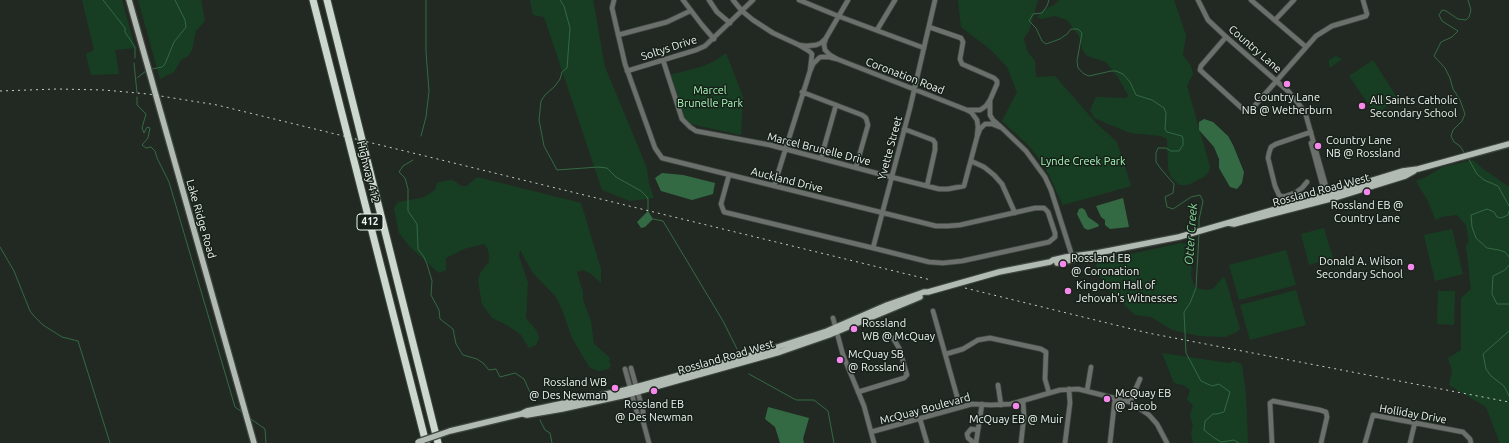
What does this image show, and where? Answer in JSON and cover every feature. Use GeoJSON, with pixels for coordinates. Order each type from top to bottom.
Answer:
{"type":"FeatureCollection","features":[{"type":"Feature","properties":{"kind":"highway","name":"Highway 412"},"geometry":{"type":"LineString","coordinates":[[313,0],[426,443]]}},
{"type":"Feature","properties":{"kind":"highway","name":"Highway 412"},"geometry":{"type":"LineString","coordinates":[[327,0],[438,443]]}},
{"type":"Feature","properties":{"kind":"main road","name":"Lake Ridge Road"},"geometry":{"type":"LineString","coordinates":[[129,0],[254,443]]}},
{"type":"Feature","properties":{"kind":"main road","name":"Rossland Road West"},"geometry":{"type":"LineString","coordinates":[[417,442],[450,431],[521,414],[527,411],[634,390],[836,330],[899,301],[924,292],[999,272],[1050,262],[1053,260],[1152,243],[1228,223],[1234,224],[1405,176],[1418,169],[1509,144]]}},
{"type":"Feature","properties":{"kind":"street","name":"Auckland Drive"},"geometry":{"type":"LineString","coordinates":[[614,0],[612,8],[627,71],[642,116],[659,156],[729,175],[930,224],[948,226],[1035,208],[1044,208],[1048,212],[1055,233],[1055,237],[1049,242],[962,261],[943,263],[929,262],[873,248]]}},
{"type":"Feature","properties":{"kind":"street"},"geometry":{"type":"LineString","coordinates":[[683,0],[690,11],[714,38]]}},
{"type":"Feature","properties":{"kind":"street"},"geometry":{"type":"LineString","coordinates":[[709,0],[718,12],[730,23]]}},
{"type":"Feature","properties":{"kind":"street"},"geometry":{"type":"LineString","coordinates":[[733,0],[742,11],[773,33],[806,46],[822,46],[824,50]]}},
{"type":"Feature","properties":{"kind":"street","name":"Soltys Drive"},"geometry":{"type":"LineString","coordinates":[[627,71],[705,46],[753,0]]}},
{"type":"Feature","properties":{"kind":"street"},"geometry":{"type":"LineString","coordinates":[[799,0],[924,48]]}},
{"type":"Feature","properties":{"kind":"street"},"geometry":{"type":"LineString","coordinates":[[774,186],[802,92],[810,71],[814,63],[824,54],[824,44],[826,38],[848,0]]}},
{"type":"Feature","properties":{"kind":"street"},"geometry":{"type":"LineString","coordinates":[[877,30],[895,0]]}},
{"type":"Feature","properties":{"kind":"street","name":"Yvette Street"},"geometry":{"type":"LineString","coordinates":[[873,248],[915,89],[935,0]]}},
{"type":"Feature","properties":{"kind":"street","name":"Country Lane"},"geometry":{"type":"LineString","coordinates":[[1198,0],[1208,20],[1277,80],[1289,92],[1302,111],[1305,112],[1327,197]]}},
{"type":"Feature","properties":{"kind":"street"},"geometry":{"type":"LineString","coordinates":[[1251,0],[1306,47]]}},
{"type":"Feature","properties":{"kind":"street"},"geometry":{"type":"LineString","coordinates":[[1275,20],[1294,0]]}},
{"type":"Feature","properties":{"kind":"street"},"geometry":{"type":"LineString","coordinates":[[1226,37],[1201,66],[1200,70],[1245,111],[1250,111],[1316,36],[1332,26],[1366,16],[1367,14],[1363,0]]}},
{"type":"Feature","properties":{"kind":"street"},"geometry":{"type":"LineString","coordinates":[[618,36],[667,22],[690,11]]}},
{"type":"Feature","properties":{"kind":"street"},"geometry":{"type":"LineString","coordinates":[[929,27],[961,38],[963,42],[960,59],[962,64],[994,78],[997,81],[986,106],[977,113],[976,120],[980,124],[992,124],[1002,128]]}},
{"type":"Feature","properties":{"kind":"street"},"geometry":{"type":"LineString","coordinates":[[810,71],[811,50],[826,38]]}},
{"type":"Feature","properties":{"kind":"street"},"geometry":{"type":"LineString","coordinates":[[799,44],[809,51],[815,58],[820,58]]}},
{"type":"Feature","properties":{"kind":"street","name":"Coronation Road"},"geometry":{"type":"LineString","coordinates":[[824,50],[837,59]]}},
{"type":"Feature","properties":{"kind":"street","name":"Coronation Road"},"geometry":{"type":"LineString","coordinates":[[820,58],[829,57],[837,59],[915,89],[967,110],[974,115],[976,120]]}},
{"type":"Feature","properties":{"kind":"street","name":"Marcel Brunelle Drive"},"geometry":{"type":"LineString","coordinates":[[663,60],[681,115],[690,127],[696,131],[785,149],[928,186],[948,189],[964,186],[972,161],[977,137],[978,127],[976,120]]}},
{"type":"Feature","properties":{"kind":"street"},"geometry":{"type":"LineString","coordinates":[[802,92],[865,116],[868,120],[868,125],[856,167]]}},
{"type":"Feature","properties":{"kind":"street"},"geometry":{"type":"LineString","coordinates":[[984,124],[989,122],[990,99]]}},
{"type":"Feature","properties":{"kind":"street"},"geometry":{"type":"LineString","coordinates":[[821,158],[836,105]]}},
{"type":"Feature","properties":{"kind":"street","name":"Coronation Road"},"geometry":{"type":"LineString","coordinates":[[967,110],[980,110]]}},
{"type":"Feature","properties":{"kind":"street"},"geometry":{"type":"LineString","coordinates":[[980,110],[985,110],[993,120],[1026,151],[1045,177],[1051,190],[1073,257]]}},
{"type":"Feature","properties":{"kind":"street","name":"Marcel Brunelle Drive"},"geometry":{"type":"LineString","coordinates":[[977,137],[984,124]]}},
{"type":"Feature","properties":{"kind":"street"},"geometry":{"type":"LineString","coordinates":[[904,129],[933,140],[936,143],[936,150],[928,186]]}},
{"type":"Feature","properties":{"kind":"street"},"geometry":{"type":"LineString","coordinates":[[1307,182],[1296,193],[1283,197],[1279,195],[1275,186],[1268,158],[1271,147],[1276,144],[1310,133]]}},
{"type":"Feature","properties":{"kind":"street"},"geometry":{"type":"LineString","coordinates":[[972,161],[984,166],[1002,184],[1015,213]]}},
{"type":"Feature","properties":{"kind":"street"},"geometry":{"type":"LineString","coordinates":[[729,175],[720,204],[724,212],[873,248]]}},
{"type":"Feature","properties":{"kind":"street"},"geometry":{"type":"LineString","coordinates":[[933,310],[960,407]]}},
{"type":"Feature","properties":{"kind":"street","name":"McQuay Boulevard"},"geometry":{"type":"LineString","coordinates":[[833,318],[843,356],[872,432],[972,404],[1001,405],[1069,389],[1087,391],[1130,402],[1149,415],[1157,424],[1167,443]]}},
{"type":"Feature","properties":{"kind":"street"},"geometry":{"type":"LineString","coordinates":[[858,392],[904,378],[907,375],[899,348],[893,338]]}},
{"type":"Feature","properties":{"kind":"street"},"geometry":{"type":"LineString","coordinates":[[946,354],[963,349],[978,340],[990,338],[1002,339],[1044,350],[1046,352],[1045,378],[1049,393]]}},
{"type":"Feature","properties":{"kind":"street"},"geometry":{"type":"LineString","coordinates":[[1087,391],[1091,367]]}},
{"type":"Feature","properties":{"kind":"street"},"geometry":{"type":"LineString","coordinates":[[628,369],[634,390],[643,411],[643,421],[649,443]]}},
{"type":"Feature","properties":{"kind":"street"},"geometry":{"type":"LineString","coordinates":[[1130,402],[1140,379]]}},
{"type":"Feature","properties":{"kind":"street"},"geometry":{"type":"LineString","coordinates":[[998,385],[1001,405]]}},
{"type":"Feature","properties":{"kind":"street"},"geometry":{"type":"LineString","coordinates":[[1065,443],[1070,403],[1069,389]]}},
{"type":"Feature","properties":{"kind":"street"},"geometry":{"type":"LineString","coordinates":[[1110,443],[1115,398]]}},
{"type":"Feature","properties":{"kind":"street"},"geometry":{"type":"LineString","coordinates":[[1021,443],[1024,416],[1023,401]]}},
{"type":"Feature","properties":{"kind":"street"},"geometry":{"type":"LineString","coordinates":[[1272,443],[1270,403],[1273,401],[1326,412],[1327,416],[1321,443]]}},
{"type":"Feature","properties":{"kind":"street"},"geometry":{"type":"LineString","coordinates":[[978,430],[971,429],[967,434],[968,438],[975,443],[978,430],[982,404]]}},
{"type":"Feature","properties":{"kind":"street","name":"Holliday Drive"},"geometry":{"type":"LineString","coordinates":[[1365,443],[1373,415],[1463,432],[1470,439],[1471,443]]}},
{"type":"Feature","properties":{"kind":"street"},"geometry":{"type":"LineString","coordinates":[[920,419],[927,443]]}},
{"type":"Feature","properties":{"kind":"street"},"geometry":{"type":"LineString","coordinates":[[1410,443],[1415,422]]}},
{"type":"Feature","properties":{"kind":"street"},"geometry":{"type":"LineString","coordinates":[[872,432],[874,443]]}},
{"type":"Feature","properties":{"kind":"green space"},"geometry":{"type":"Polygon","coordinates":[[[82,0],[122,0],[135,48],[115,50],[119,74],[91,75],[86,54],[94,50],[82,0]]]}},
{"type":"Feature","properties":{"kind":"green space"},"geometry":{"type":"Polygon","coordinates":[[[138,0],[201,0],[205,21],[196,31],[192,50],[188,56],[181,60],[174,72],[160,79],[138,0]]]}},
{"type":"Feature","properties":{"kind":"green space"},"geometry":{"type":"Polygon","coordinates":[[[530,0],[593,0],[605,67],[647,168],[649,184],[654,198],[630,201],[602,190],[544,17],[533,15],[530,0]]]}},
{"type":"Feature","properties":{"kind":"green space","name":"Lynde Creek Park"},"geometry":{"type":"Polygon","coordinates":[[[958,0],[1038,0],[1029,31],[1024,38],[1027,51],[1035,61],[1036,77],[1055,76],[1097,124],[1117,142],[1131,186],[1063,205],[1046,169],[1037,156],[1027,144],[1002,121],[1017,92],[1007,67],[991,50],[961,27],[958,0]]]}},
{"type":"Feature","properties":{"kind":"green space"},"geometry":{"type":"Polygon","coordinates":[[[1059,0],[1174,0],[1186,35],[1183,55],[1191,66],[1193,74],[1187,86],[1210,167],[1209,171],[1204,177],[1188,185],[1179,185],[1171,177],[1168,167],[1167,139],[1161,136],[1130,133],[1094,118],[1090,110],[1096,97],[1127,98],[1128,95],[1118,77],[1106,62],[1087,56],[1082,49],[1079,36],[1067,20],[1055,16],[1042,19],[1037,17],[1043,10],[1054,5],[1059,0]]]}},
{"type":"Feature","properties":{"kind":"green space","name":"Marcel Brunelle Park"},"geometry":{"type":"Polygon","coordinates":[[[726,53],[743,97],[741,135],[686,123],[682,116],[669,75],[701,67],[715,61],[726,53]]]}},
{"type":"Feature","properties":{"kind":"green space"},"geometry":{"type":"Polygon","coordinates":[[[1336,56],[1342,59],[1330,68],[1329,60],[1336,56]]]}},
{"type":"Feature","properties":{"kind":"green space"},"geometry":{"type":"Polygon","coordinates":[[[1373,60],[1398,99],[1375,114],[1349,76],[1373,60]]]}},
{"type":"Feature","properties":{"kind":"green space"},"geometry":{"type":"Polygon","coordinates":[[[1473,160],[1509,187],[1509,443],[1500,443],[1486,407],[1449,385],[1452,371],[1448,358],[1461,350],[1461,298],[1471,289],[1466,246],[1469,241],[1466,225],[1457,215],[1441,217],[1437,220],[1435,219],[1428,201],[1416,181],[1443,167],[1473,160]]]}},
{"type":"Feature","properties":{"kind":"green space"},"geometry":{"type":"Polygon","coordinates":[[[477,177],[581,203],[601,269],[601,283],[590,273],[582,270],[577,272],[583,293],[583,300],[591,321],[594,344],[610,358],[609,362],[611,365],[609,369],[599,371],[590,368],[572,338],[556,297],[533,273],[520,250],[519,256],[528,283],[526,318],[537,331],[539,338],[536,345],[529,348],[521,335],[507,325],[492,318],[482,304],[478,281],[480,273],[489,262],[487,247],[484,244],[464,249],[446,258],[446,270],[439,273],[410,247],[399,233],[394,208],[398,202],[422,198],[435,190],[437,183],[453,180],[461,186],[467,186],[477,177]]]}},
{"type":"Feature","properties":{"kind":"green space"},"geometry":{"type":"Polygon","coordinates":[[[1324,228],[1333,258],[1309,265],[1301,234],[1324,228]]]}},
{"type":"Feature","properties":{"kind":"green space"},"geometry":{"type":"Polygon","coordinates":[[[1452,229],[1463,274],[1435,281],[1424,235],[1452,229]]]}},
{"type":"Feature","properties":{"kind":"green space"},"geometry":{"type":"Polygon","coordinates":[[[1181,243],[1193,245],[1191,276],[1195,288],[1206,290],[1213,289],[1223,277],[1225,278],[1240,329],[1237,332],[1225,337],[1199,336],[1172,330],[1151,317],[1135,315],[1106,287],[1095,262],[1181,243]]]}},
{"type":"Feature","properties":{"kind":"green space"},"geometry":{"type":"Polygon","coordinates":[[[1286,250],[1296,285],[1239,300],[1229,265],[1286,250]]]}},
{"type":"Feature","properties":{"kind":"green space"},"geometry":{"type":"Polygon","coordinates":[[[1296,290],[1306,325],[1250,340],[1240,305],[1296,290]]]}},
{"type":"Feature","properties":{"kind":"green space"},"geometry":{"type":"Polygon","coordinates":[[[1438,291],[1455,291],[1454,325],[1437,324],[1438,291]]]}},
{"type":"Feature","properties":{"kind":"green space"},"geometry":{"type":"Polygon","coordinates":[[[1162,353],[1229,363],[1233,361],[1242,365],[1246,394],[1248,443],[1193,443],[1191,432],[1193,427],[1190,415],[1193,405],[1187,400],[1190,390],[1183,385],[1174,383],[1162,353]]]}},
{"type":"Feature","properties":{"kind":"shaded area"},"geometry":{"type":"Polygon","coordinates":[[[1204,119],[1213,122],[1228,136],[1233,145],[1244,172],[1242,183],[1237,189],[1230,187],[1219,168],[1219,159],[1214,147],[1199,130],[1199,122],[1204,119]]]}},
{"type":"Feature","properties":{"kind":"shaded area"},"geometry":{"type":"Polygon","coordinates":[[[662,173],[683,175],[715,183],[713,194],[692,200],[661,191],[655,178],[662,173]]]}},
{"type":"Feature","properties":{"kind":"shaded area"},"geometry":{"type":"Polygon","coordinates":[[[1123,198],[1129,227],[1110,229],[1105,225],[1105,220],[1101,217],[1096,206],[1123,198]]]}},
{"type":"Feature","properties":{"kind":"shaded area"},"geometry":{"type":"Polygon","coordinates":[[[1082,208],[1085,210],[1088,217],[1099,226],[1088,230],[1084,228],[1077,214],[1079,209],[1082,208]]]}},
{"type":"Feature","properties":{"kind":"shaded area"},"geometry":{"type":"Polygon","coordinates":[[[648,211],[653,219],[645,227],[641,228],[637,222],[648,211]]]}},
{"type":"Feature","properties":{"kind":"shaded area"},"geometry":{"type":"Polygon","coordinates":[[[768,407],[809,418],[803,439],[804,443],[780,443],[775,427],[765,419],[768,407]]]}},
{"type":"Feature","properties":{"kind":"waterway"},"geometry":{"type":"LineString","coordinates":[[103,0],[125,28],[125,32],[135,47],[135,58]]}},
{"type":"Feature","properties":{"kind":"waterway"},"geometry":{"type":"LineString","coordinates":[[152,69],[162,67],[165,64],[174,42],[186,27],[185,20],[175,0]]}},
{"type":"Feature","properties":{"kind":"waterway"},"geometry":{"type":"LineString","coordinates":[[421,136],[426,117],[429,91],[426,52],[426,0]]}},
{"type":"Feature","properties":{"kind":"waterway"},"geometry":{"type":"LineString","coordinates":[[560,0],[564,6],[570,28],[567,68],[562,72],[560,79],[555,86],[541,101],[539,120],[544,146],[557,170],[598,167],[607,168],[616,177],[641,191],[647,197],[648,211]]}},
{"type":"Feature","properties":{"kind":"waterway","name":"Otter Creek"},"geometry":{"type":"LineString","coordinates":[[1049,0],[1042,13],[1033,14],[1029,21],[1036,28],[1042,41],[1046,44],[1060,39],[1071,29],[1078,29],[1082,33],[1077,61],[1078,68],[1084,74],[1089,76],[1116,71],[1123,74],[1130,82],[1136,95],[1152,100],[1164,108],[1166,113],[1165,129],[1167,132],[1182,136],[1183,139],[1183,145],[1179,151],[1158,148],[1156,153],[1156,162],[1174,184],[1173,193],[1165,197],[1167,207],[1173,209],[1191,197],[1200,195],[1203,201],[1199,220],[1199,229]]}},
{"type":"Feature","properties":{"kind":"waterway"},"geometry":{"type":"LineString","coordinates":[[1465,154],[1460,146],[1454,142],[1451,136],[1453,130],[1462,121],[1465,114],[1445,68],[1434,56],[1441,42],[1452,37],[1458,31],[1442,21],[1439,15],[1442,10],[1458,19],[1466,20],[1469,17],[1471,10],[1468,0]]}},
{"type":"Feature","properties":{"kind":"waterway"},"geometry":{"type":"LineString","coordinates":[[134,63],[137,93]]}},
{"type":"Feature","properties":{"kind":"waterway"},"geometry":{"type":"LineString","coordinates":[[137,78],[146,71]]}},
{"type":"Feature","properties":{"kind":"waterway"},"geometry":{"type":"LineString","coordinates":[[137,97],[137,105],[146,114],[142,128],[144,133],[147,127],[150,128],[148,138],[142,145],[146,148],[151,147],[155,151],[169,182],[235,407],[242,412]]}},
{"type":"Feature","properties":{"kind":"waterway"},"geometry":{"type":"LineString","coordinates":[[1468,158],[1477,174],[1484,180],[1498,186],[1509,206]]}},
{"type":"Feature","properties":{"kind":"waterway"},"geometry":{"type":"LineString","coordinates":[[413,160],[403,166],[399,172],[405,178],[408,189],[408,211],[417,224],[418,249],[427,264],[432,281],[431,295],[439,310],[440,319],[453,329],[456,344],[463,355],[477,359],[489,370],[496,369],[500,377],[515,373],[524,379],[533,399]]}},
{"type":"Feature","properties":{"kind":"waterway"},"geometry":{"type":"LineString","coordinates":[[1509,211],[1508,215],[1501,218],[1497,217],[1494,212],[1487,209],[1471,215],[1472,227],[1476,238],[1487,248],[1505,252],[1509,257]]}},
{"type":"Feature","properties":{"kind":"waterway"},"geometry":{"type":"LineString","coordinates":[[653,219],[663,221],[723,321],[737,349]]}},
{"type":"Feature","properties":{"kind":"waterway","name":"Otter Creek"},"geometry":{"type":"LineString","coordinates":[[1199,234],[1196,288],[1190,303],[1184,312],[1186,353],[1201,381],[1212,386],[1219,384],[1230,392],[1224,412],[1213,414],[1205,421],[1204,430],[1221,442],[1234,440],[1239,443]]}},
{"type":"Feature","properties":{"kind":"waterway"},"geometry":{"type":"LineString","coordinates":[[0,247],[14,271],[30,311],[34,316],[43,325],[62,337],[78,341],[110,443]]}},
{"type":"Feature","properties":{"kind":"waterway"},"geometry":{"type":"LineString","coordinates":[[1509,265],[1505,270],[1493,276],[1492,294],[1497,304],[1509,304]]}},
{"type":"Feature","properties":{"kind":"waterway"},"geometry":{"type":"LineString","coordinates":[[1509,331],[1483,354],[1486,369],[1491,376],[1504,386],[1509,396]]}},
{"type":"Feature","properties":{"kind":"waterway"},"geometry":{"type":"LineString","coordinates":[[749,374],[796,400],[814,400],[828,411],[834,443]]}},
{"type":"Feature","properties":{"kind":"waterway"},"geometry":{"type":"LineString","coordinates":[[251,419],[265,429],[266,443]]}},
{"type":"Feature","properties":{"kind":"waterway"},"geometry":{"type":"LineString","coordinates":[[540,420],[545,430],[550,433],[552,443]]}},
{"type":"Feature","properties":{"kind":"railway"},"geometry":{"type":"LineString","coordinates":[[0,91],[57,89],[104,90],[148,94],[217,105],[931,280]]}},
{"type":"Feature","properties":{"kind":"railway"},"geometry":{"type":"LineString","coordinates":[[965,288],[1148,333],[1509,402]]}},
{"type":"Feature","properties":{"kind":"place","name":"Country Lane NB @ Wetherburn"},"geometry":{"type":"Point","coordinates":[1287,84]}},
{"type":"Feature","properties":{"kind":"place","name":"All Saints Catholic Secondary School"},"geometry":{"type":"Point","coordinates":[1362,106]}},
{"type":"Feature","properties":{"kind":"place","name":"Country Lane NB @ Rossland"},"geometry":{"type":"Point","coordinates":[1318,146]}},
{"type":"Feature","properties":{"kind":"place","name":"Rossland EB @ Country Lane"},"geometry":{"type":"Point","coordinates":[1367,192]}},
{"type":"Feature","properties":{"kind":"place","name":"Rossland EB @ Coronation"},"geometry":{"type":"Point","coordinates":[1063,264]}},
{"type":"Feature","properties":{"kind":"place","name":"Donald A. Wilson Secondary School"},"geometry":{"type":"Point","coordinates":[1411,267]}},
{"type":"Feature","properties":{"kind":"place","name":"Kingdom Hall of Jehovah's Witnesses"},"geometry":{"type":"Point","coordinates":[1068,291]}},
{"type":"Feature","properties":{"kind":"place","name":"Rossland WB @ McQuay"},"geometry":{"type":"Point","coordinates":[854,329]}},
{"type":"Feature","properties":{"kind":"place","name":"McQuay SB @ Rossland"},"geometry":{"type":"Point","coordinates":[840,360]}},
{"type":"Feature","properties":{"kind":"place","name":"Rossland WB @ Des Newman"},"geometry":{"type":"Point","coordinates":[615,388]}},
{"type":"Feature","properties":{"kind":"place","name":"Rossland EB @ Des Newman"},"geometry":{"type":"Point","coordinates":[654,391]}},
{"type":"Feature","properties":{"kind":"place","name":"McQuay EB @ Jacob"},"geometry":{"type":"Point","coordinates":[1107,399]}},
{"type":"Feature","properties":{"kind":"place","name":"McQuay EB @ Muir"},"geometry":{"type":"Point","coordinates":[1016,406]}}]}
